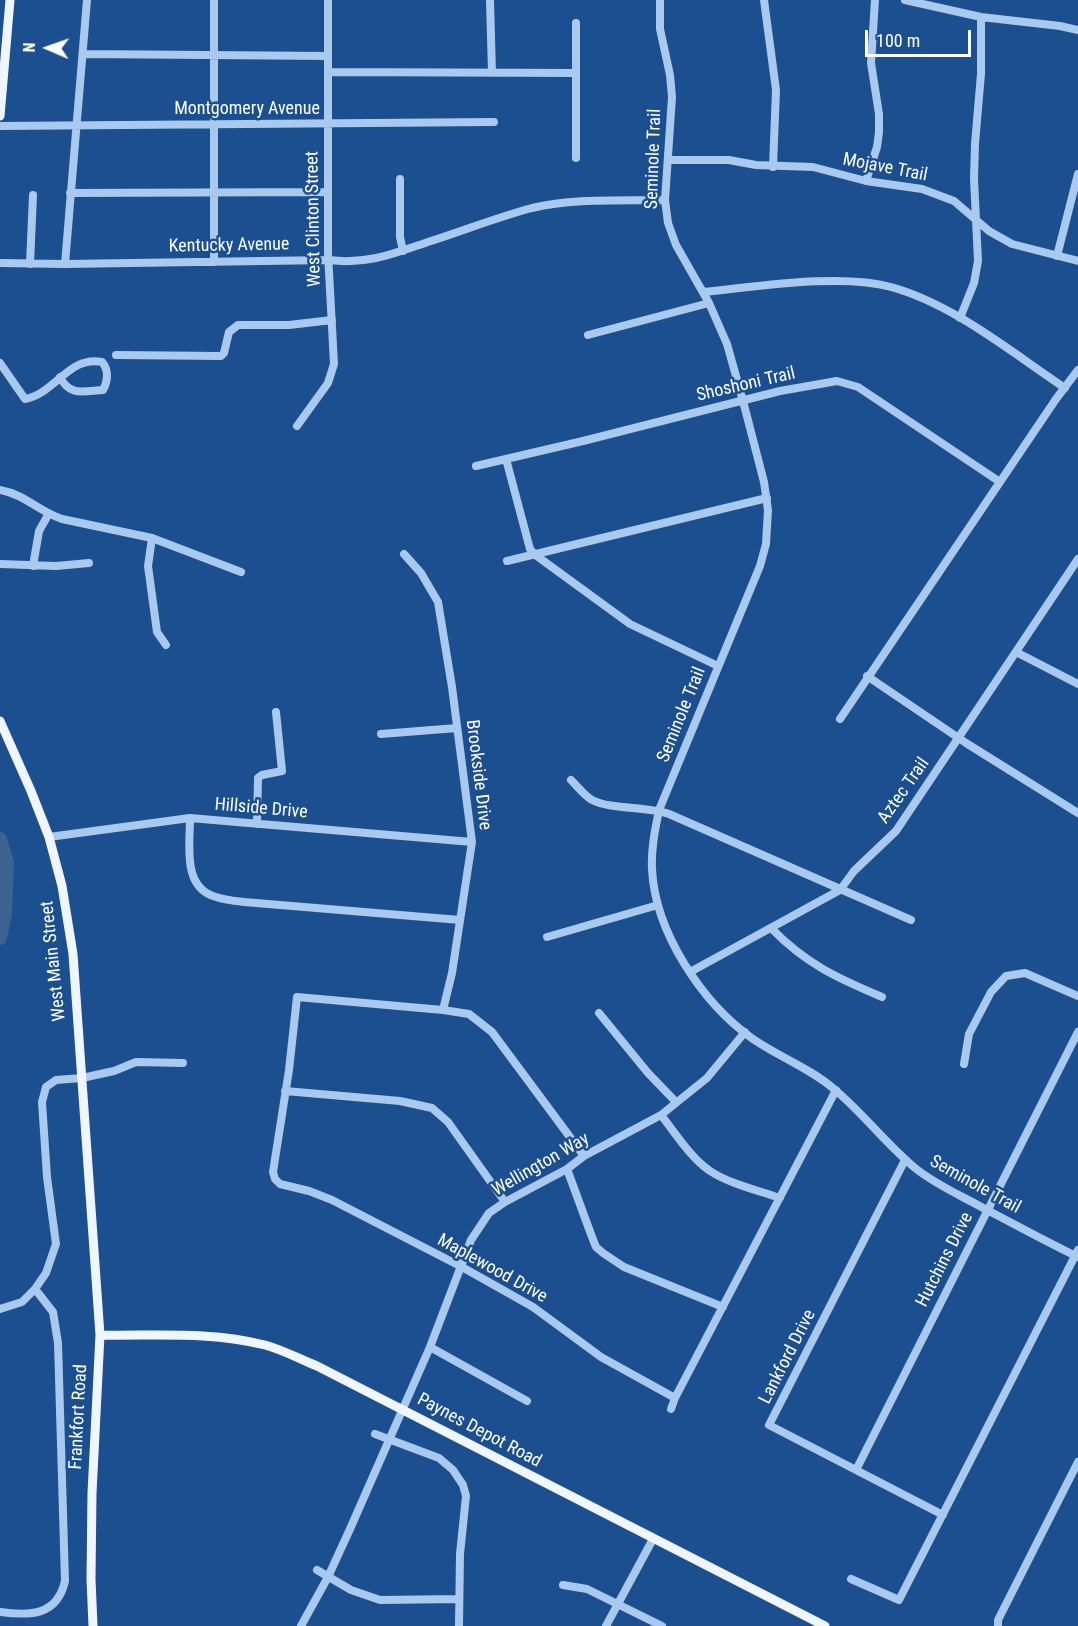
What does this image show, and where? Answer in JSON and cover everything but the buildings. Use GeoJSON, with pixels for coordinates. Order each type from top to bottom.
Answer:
{"type":"FeatureCollection","features":[{"type":"Feature","properties":{"kind":"main road"},"geometry":{"type":"LineString","coordinates":[[0,116],[3,41],[10,0]]}},
{"type":"Feature","properties":{"kind":"main road","name":"West Main Street"},"geometry":{"type":"LineString","coordinates":[[0,721],[49,837],[70,930],[92,1209]]}},
{"type":"Feature","properties":{"kind":"main road","name":"Frankfort Road"},"geometry":{"type":"LineString","coordinates":[[92,1209],[100,1335],[92,1493],[93,1626]]}},
{"type":"Feature","properties":{"kind":"main road","name":"Paynes Depot Road"},"geometry":{"type":"LineString","coordinates":[[100,1335],[206,1335],[265,1345],[317,1366],[825,1626]]}},
{"type":"Feature","properties":{"kind":"street"},"geometry":{"type":"LineString","coordinates":[[65,264],[87,0]]}},
{"type":"Feature","properties":{"kind":"street"},"geometry":{"type":"LineString","coordinates":[[214,0],[214,262]]}},
{"type":"Feature","properties":{"kind":"street","name":"West Clinton Street"},"geometry":{"type":"LineString","coordinates":[[297,426],[328,383],[334,364],[329,260],[328,0]]}},
{"type":"Feature","properties":{"kind":"street"},"geometry":{"type":"LineString","coordinates":[[490,0],[492,73]]}},
{"type":"Feature","properties":{"kind":"street","name":"Seminole Trail"},"geometry":{"type":"LineString","coordinates":[[660,0],[660,29],[670,75],[672,97],[665,200],[668,223],[676,245],[709,303],[727,344],[767,498],[768,526],[760,566],[659,810],[651,853],[653,885],[658,904],[674,944],[690,972],[715,1006],[753,1039],[809,1071],[836,1090],[905,1160],[938,1184],[1077,1254]]}},
{"type":"Feature","properties":{"kind":"street"},"geometry":{"type":"LineString","coordinates":[[764,0],[776,90],[773,167]]}},
{"type":"Feature","properties":{"kind":"street"},"geometry":{"type":"LineString","coordinates":[[866,181],[877,147],[879,132],[879,114],[870,63],[875,0]]}},
{"type":"Feature","properties":{"kind":"street"},"geometry":{"type":"LineString","coordinates":[[905,0],[981,17],[1078,30]]}},
{"type":"Feature","properties":{"kind":"street"},"geometry":{"type":"LineString","coordinates":[[960,318],[977,271],[978,261],[975,144],[981,74],[981,17]]}},
{"type":"Feature","properties":{"kind":"street"},"geometry":{"type":"LineString","coordinates":[[576,23],[576,158]]}},
{"type":"Feature","properties":{"kind":"street"},"geometry":{"type":"LineString","coordinates":[[84,54],[328,56]]}},
{"type":"Feature","properties":{"kind":"street"},"geometry":{"type":"LineString","coordinates":[[328,72],[576,73]]}},
{"type":"Feature","properties":{"kind":"street","name":"Montgomery Avenue"},"geometry":{"type":"LineString","coordinates":[[0,126],[494,122]]}},
{"type":"Feature","properties":{"kind":"street","name":"Mojave Trail"},"geometry":{"type":"LineString","coordinates":[[669,160],[729,160],[773,167],[813,167],[866,181],[938,194],[954,201],[988,231],[1012,244],[1078,261]]}},
{"type":"Feature","properties":{"kind":"street"},"geometry":{"type":"LineString","coordinates":[[1057,256],[1078,174]]}},
{"type":"Feature","properties":{"kind":"street"},"geometry":{"type":"LineString","coordinates":[[400,179],[400,237],[403,251]]}},
{"type":"Feature","properties":{"kind":"street"},"geometry":{"type":"LineString","coordinates":[[70,193],[328,192]]}},
{"type":"Feature","properties":{"kind":"street"},"geometry":{"type":"LineString","coordinates":[[30,264],[33,195]]}},
{"type":"Feature","properties":{"kind":"street","name":"Kentucky Avenue"},"geometry":{"type":"LineString","coordinates":[[0,263],[329,260],[349,263],[383,258],[507,216],[548,205],[665,200]]}},
{"type":"Feature","properties":{"kind":"street"},"geometry":{"type":"LineString","coordinates":[[703,292],[814,282],[856,282],[888,286],[913,294],[947,310],[1065,388]]}},
{"type":"Feature","properties":{"kind":"street"},"geometry":{"type":"LineString","coordinates":[[588,335],[709,303]]}},
{"type":"Feature","properties":{"kind":"street"},"geometry":{"type":"LineString","coordinates":[[116,355],[221,356],[224,354],[229,332],[238,325],[289,325],[332,320]]}},
{"type":"Feature","properties":{"kind":"street"},"geometry":{"type":"LineString","coordinates":[[0,363],[25,399],[34,397],[76,365],[85,361],[102,362],[106,367],[107,383],[103,390],[70,391],[60,378]]}},
{"type":"Feature","properties":{"kind":"street"},"geometry":{"type":"LineString","coordinates":[[840,719],[867,676],[1078,370]]}},
{"type":"Feature","properties":{"kind":"street","name":"Shoshoni Trail"},"geometry":{"type":"LineString","coordinates":[[476,466],[780,391],[837,381],[858,387],[1000,482]]}},
{"type":"Feature","properties":{"kind":"street"},"geometry":{"type":"LineString","coordinates":[[506,459],[530,549],[534,554],[630,624],[718,666]]}},
{"type":"Feature","properties":{"kind":"street"},"geometry":{"type":"LineString","coordinates":[[0,490],[20,495],[48,514],[72,522],[152,538],[241,572]]}},
{"type":"Feature","properties":{"kind":"street"},"geometry":{"type":"LineString","coordinates":[[507,561],[767,498]]}},
{"type":"Feature","properties":{"kind":"street"},"geometry":{"type":"LineString","coordinates":[[33,566],[39,531],[48,514]]}},
{"type":"Feature","properties":{"kind":"street"},"geometry":{"type":"LineString","coordinates":[[152,538],[148,566],[152,599],[157,632],[166,645]]}},
{"type":"Feature","properties":{"kind":"street","name":"Brookside Drive"},"geometry":{"type":"LineString","coordinates":[[404,554],[420,573],[438,602],[472,842],[452,973],[443,1010]]}},
{"type":"Feature","properties":{"kind":"street"},"geometry":{"type":"LineString","coordinates":[[0,564],[56,566],[89,563]]}},
{"type":"Feature","properties":{"kind":"street","name":"Aztec Trail"},"geometry":{"type":"LineString","coordinates":[[690,972],[840,890],[854,871],[896,831],[1077,563]]}},
{"type":"Feature","properties":{"kind":"street"},"geometry":{"type":"LineString","coordinates":[[1016,652],[1078,684]]}},
{"type":"Feature","properties":{"kind":"street"},"geometry":{"type":"LineString","coordinates":[[867,676],[959,738],[1078,813]]}},
{"type":"Feature","properties":{"kind":"street"},"geometry":{"type":"LineString","coordinates":[[257,824],[258,778],[282,771],[276,712]]}},
{"type":"Feature","properties":{"kind":"street"},"geometry":{"type":"LineString","coordinates":[[381,734],[457,728]]}},
{"type":"Feature","properties":{"kind":"street"},"geometry":{"type":"LineString","coordinates":[[571,780],[584,794],[599,802],[659,810],[911,920]]}},
{"type":"Feature","properties":{"kind":"street"},"geometry":{"type":"LineString","coordinates":[[190,818],[193,879],[200,889],[214,897],[244,902],[460,920]]}},
{"type":"Feature","properties":{"kind":"street","name":"Hillside Drive"},"geometry":{"type":"LineString","coordinates":[[49,837],[190,818],[472,842]]}},
{"type":"Feature","properties":{"kind":"street"},"geometry":{"type":"LineString","coordinates":[[547,937],[658,904]]}},
{"type":"Feature","properties":{"kind":"street"},"geometry":{"type":"LineString","coordinates":[[771,928],[786,944],[810,963],[836,978],[882,997]]}},
{"type":"Feature","properties":{"kind":"street"},"geometry":{"type":"LineString","coordinates":[[964,1064],[969,1034],[991,992],[1006,976],[1025,973],[1078,996]]}},
{"type":"Feature","properties":{"kind":"street"},"geometry":{"type":"LineString","coordinates":[[505,1202],[448,1122],[432,1108],[399,1101],[285,1091],[297,997],[469,1014],[492,1032],[584,1156]]}},
{"type":"Feature","properties":{"kind":"street"},"geometry":{"type":"LineString","coordinates":[[599,1013],[640,1065],[676,1102]]}},
{"type":"Feature","properties":{"kind":"street","name":"Wellington Way"},"geometry":{"type":"LineString","coordinates":[[301,1626],[328,1577],[430,1347],[471,1240],[489,1214],[505,1202],[567,1169],[584,1156],[661,1115],[707,1078],[745,1032]]}},
{"type":"Feature","properties":{"kind":"street","name":"Hutchins Drive"},"geometry":{"type":"LineString","coordinates":[[856,1470],[1078,1032]]}},
{"type":"Feature","properties":{"kind":"street"},"geometry":{"type":"LineString","coordinates":[[0,1309],[22,1302],[35,1289],[46,1272],[56,1244],[47,1177],[42,1102],[46,1087],[56,1080],[82,1078],[114,1071],[136,1062],[183,1063]]}},
{"type":"Feature","properties":{"kind":"street"},"geometry":{"type":"LineString","coordinates":[[671,1409],[836,1090]]}},
{"type":"Feature","properties":{"kind":"street","name":"Maplewood Drive"},"geometry":{"type":"LineString","coordinates":[[285,1091],[273,1172],[280,1184],[309,1191],[332,1200],[462,1267],[533,1307],[601,1357],[675,1398]]}},
{"type":"Feature","properties":{"kind":"street"},"geometry":{"type":"LineString","coordinates":[[661,1115],[689,1152],[711,1171],[732,1182],[780,1198]]}},
{"type":"Feature","properties":{"kind":"street","name":"Lankford Drive"},"geometry":{"type":"LineString","coordinates":[[905,1160],[769,1425],[943,1515]]}},
{"type":"Feature","properties":{"kind":"street"},"geometry":{"type":"LineString","coordinates":[[567,1169],[596,1247],[624,1267],[723,1307]]}},
{"type":"Feature","properties":{"kind":"street"},"geometry":{"type":"LineString","coordinates":[[852,1579],[899,1600],[1077,1254]]}},
{"type":"Feature","properties":{"kind":"street"},"geometry":{"type":"LineString","coordinates":[[0,1612],[45,1611],[59,1597],[65,1581],[58,1343],[53,1312],[35,1289]]}},
{"type":"Feature","properties":{"kind":"street"},"geometry":{"type":"LineString","coordinates":[[430,1347],[527,1401]]}},
{"type":"Feature","properties":{"kind":"street"},"geometry":{"type":"LineString","coordinates":[[375,1434],[439,1458],[453,1470],[463,1485],[466,1502],[460,1554],[459,1626]]}},
{"type":"Feature","properties":{"kind":"street"},"geometry":{"type":"LineString","coordinates":[[998,1626],[998,1620],[1078,1462]]}},
{"type":"Feature","properties":{"kind":"street"},"geometry":{"type":"LineString","coordinates":[[606,1626],[653,1539]]}},
{"type":"Feature","properties":{"kind":"street"},"geometry":{"type":"LineString","coordinates":[[317,1570],[367,1597],[380,1600],[459,1599]]}},
{"type":"Feature","properties":{"kind":"street"},"geometry":{"type":"LineString","coordinates":[[563,1585],[587,1589],[663,1626]]}},
{"type":"Feature","properties":{"kind":"waterway"},"geometry":{"type":"LineString","coordinates":[[0,839],[7,863],[5,915],[0,938]]}}]}
